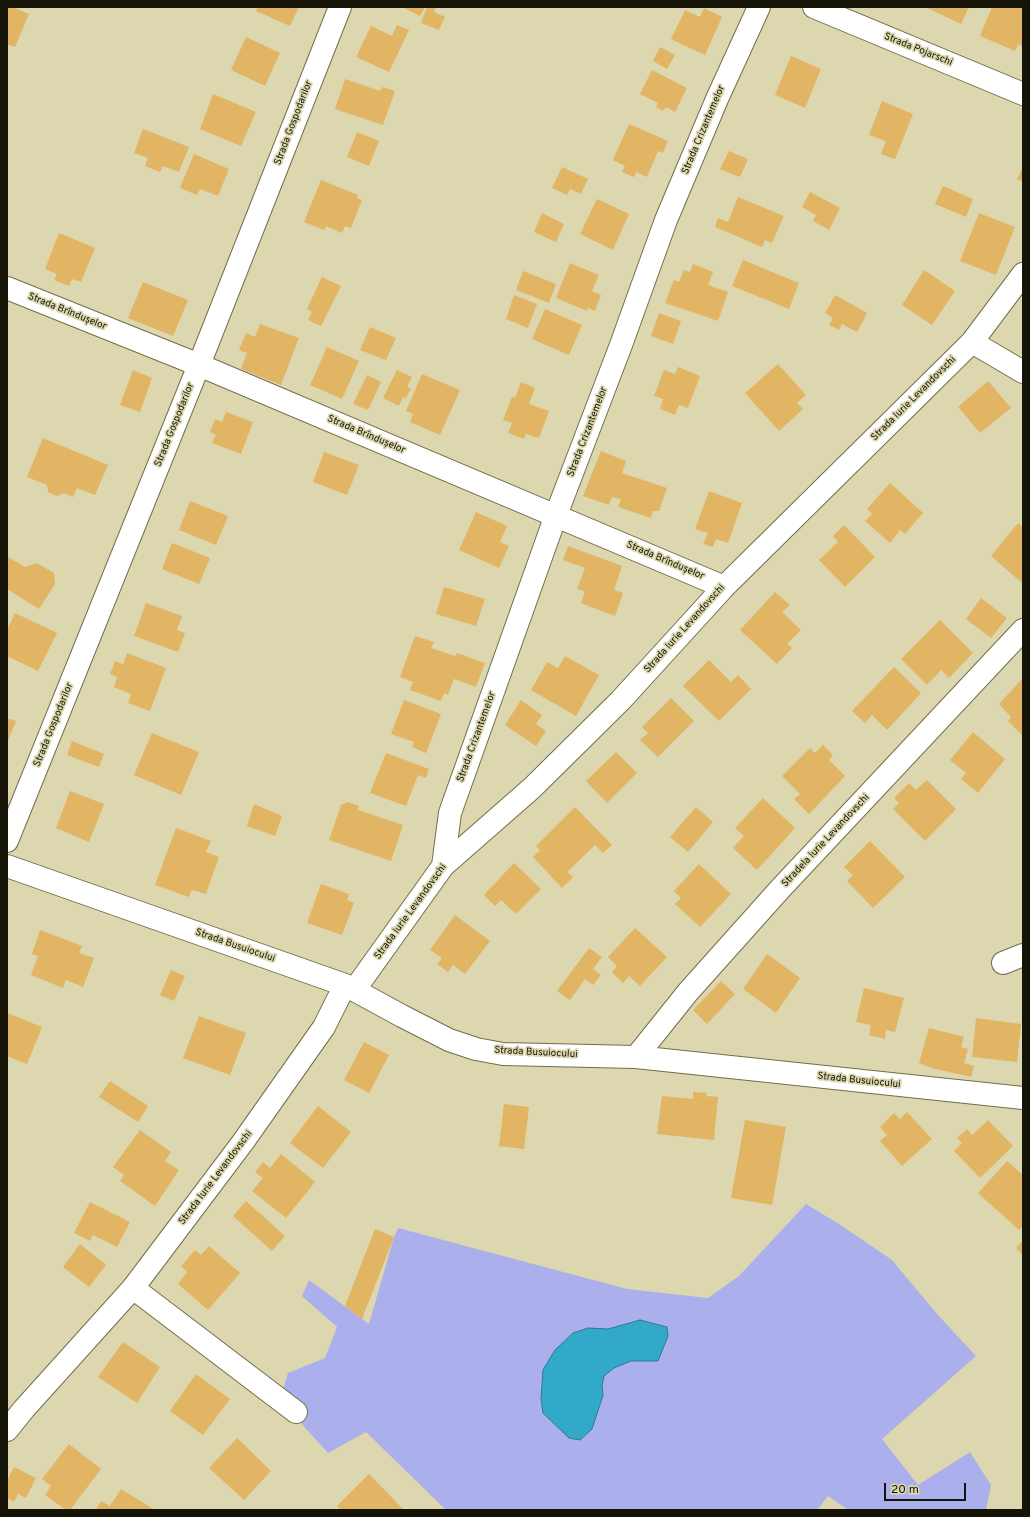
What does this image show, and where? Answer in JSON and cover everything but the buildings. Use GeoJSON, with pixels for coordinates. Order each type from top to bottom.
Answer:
{"type":"FeatureCollection","features":[{"type":"Feature","properties":{"kind":"street","name":"Strada Gospodarilor"},"geometry":{"type":"LineString","coordinates":[[7,841],[199,365],[340,7]]}},
{"type":"Feature","properties":{"kind":"street","name":"Strada Crizantemelor"},"geometry":{"type":"LineString","coordinates":[[443,866],[450,813],[556,515],[621,345],[666,220],[716,99],[759,7]]}},
{"type":"Feature","properties":{"kind":"street","name":"Strada Pojarschi"},"geometry":{"type":"LineString","coordinates":[[814,7],[1023,94]]}},
{"type":"Feature","properties":{"kind":"street","name":"Strada Iurie Levandovschi"},"geometry":{"type":"LineString","coordinates":[[7,1430],[24,1409],[133,1288],[243,1142],[324,1027],[350,987],[443,866],[532,788],[621,700],[724,587],[972,342],[1023,274]]}},
{"type":"Feature","properties":{"kind":"street","name":"Strada Brîndușelor"},"geometry":{"type":"LineString","coordinates":[[7,288],[199,365],[724,587]]}},
{"type":"Feature","properties":{"kind":"street"},"geometry":{"type":"LineString","coordinates":[[972,342],[1023,372]]}},
{"type":"Feature","properties":{"kind":"street","name":"Stradela Iurie Levandovschi"},"geometry":{"type":"LineString","coordinates":[[636,1057],[688,992],[781,888],[1023,630]]}},
{"type":"Feature","properties":{"kind":"street","name":"Strada Busuiocului"},"geometry":{"type":"LineString","coordinates":[[7,866],[350,987],[402,1016],[443,1036],[476,1049],[503,1054],[636,1057],[1022,1100]]}},
{"type":"Feature","properties":{"kind":"street"},"geometry":{"type":"LineString","coordinates":[[1003,963],[1023,955]]}},
{"type":"Feature","properties":{"kind":"street"},"geometry":{"type":"LineString","coordinates":[[133,1288],[296,1412]]}},
{"type":"Feature","properties":{"kind":"shaded area"},"geometry":{"type":"Polygon","coordinates":[[[806,1204],[839,1224],[892,1260],[937,1314],[976,1356],[882,1439],[918,1485],[970,1452],[991,1485],[986,1510],[848,1510],[828,1496],[817,1510],[446,1510],[366,1432],[328,1453],[280,1400],[288,1373],[325,1358],[337,1327],[302,1296],[309,1280],[369,1324],[394,1237],[398,1228],[627,1289],[708,1298],[739,1276],[806,1204]]]}},
{"type":"Feature","properties":{"kind":"shaded area"},"geometry":{"type":"Polygon","coordinates":[[[640,1320],[667,1327],[668,1336],[658,1361],[631,1361],[614,1368],[604,1376],[602,1386],[603,1395],[592,1429],[580,1440],[569,1438],[543,1413],[541,1399],[543,1370],[555,1350],[573,1333],[588,1328],[608,1329],[640,1320]]]}}]}
